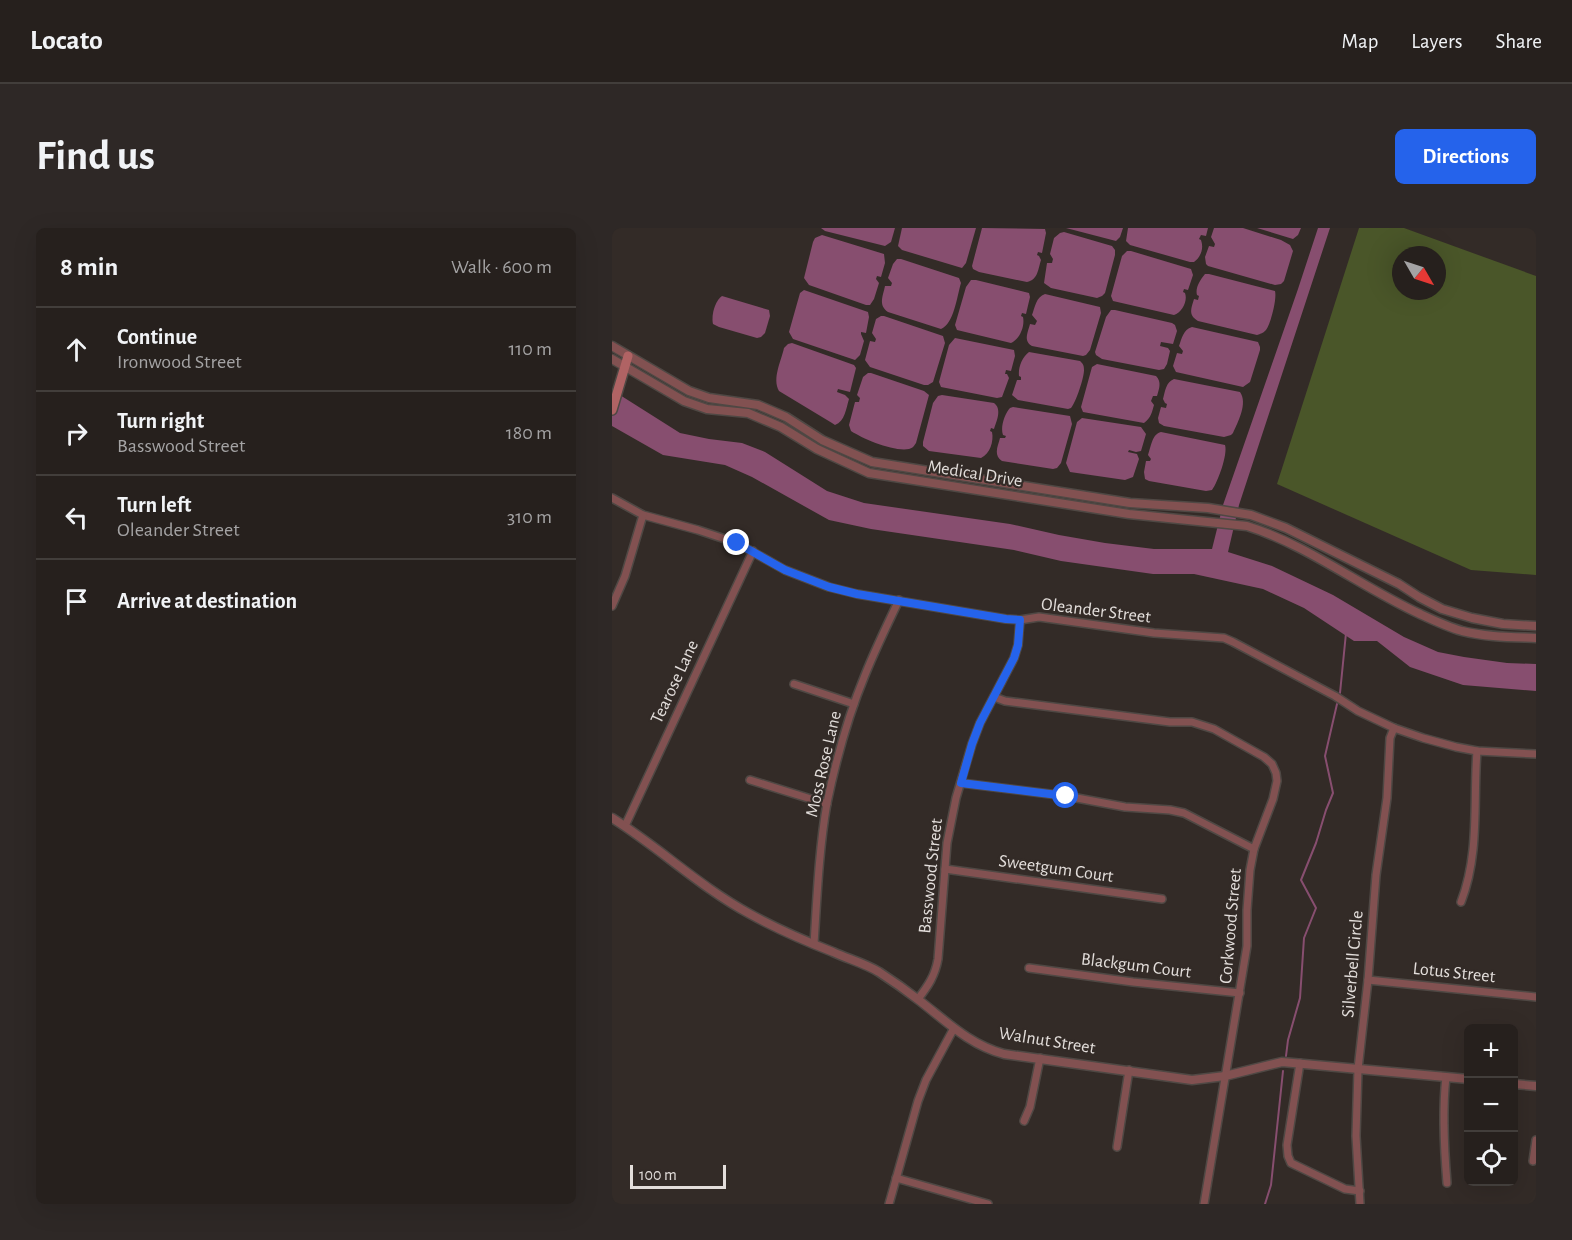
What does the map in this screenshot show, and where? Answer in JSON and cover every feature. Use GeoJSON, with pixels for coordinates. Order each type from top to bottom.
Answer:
{"type":"FeatureCollection","features":[{"type":"Feature","properties":{"kind":"main road"},"geometry":{"type":"LineString","coordinates":[[612,410],[628,356]]}},
{"type":"Feature","properties":{"kind":"street","name":"Medical Drive"},"geometry":{"type":"LineString","coordinates":[[612,346],[689,391],[709,398],[758,405],[786,417],[822,440],[872,462],[1130,503],[1243,513],[1286,528],[1399,584],[1443,609],[1503,624],[1536,626]]}},
{"type":"Feature","properties":{"kind":"street","name":"Medical Drive"},"geometry":{"type":"LineString","coordinates":[[612,359],[684,401],[707,409],[748,413],[756,416],[817,449],[869,473],[1070,506],[1242,525],[1263,531],[1306,552],[1404,606],[1446,625],[1463,631],[1536,638]]}},
{"type":"Feature","properties":{"kind":"street"},"geometry":{"type":"LineString","coordinates":[[657,385],[663,376]]}},
{"type":"Feature","properties":{"kind":"street"},"geometry":{"type":"LineString","coordinates":[[756,416],[758,405]]}},
{"type":"Feature","properties":{"kind":"street","name":"Oleander Street"},"geometry":{"type":"LineString","coordinates":[[612,498],[643,515],[737,543],[785,570],[829,587],[857,594],[1006,619],[1020,620],[1039,617],[1154,633],[1224,638],[1394,728],[1444,745],[1477,751],[1536,754]]}},
{"type":"Feature","properties":{"kind":"street"},"geometry":{"type":"LineString","coordinates":[[1204,521],[1205,508]]}},
{"type":"Feature","properties":{"kind":"street"},"geometry":{"type":"LineString","coordinates":[[612,606],[625,576],[643,515]]}},
{"type":"Feature","properties":{"kind":"street","name":"Tearose Lane"},"geometry":{"type":"LineString","coordinates":[[625,826],[753,551]]}},
{"type":"Feature","properties":{"kind":"street","name":"Moss Rose Lane"},"geometry":{"type":"LineString","coordinates":[[814,944],[817,888],[827,804],[842,743],[865,675],[899,600]]}},
{"type":"Feature","properties":{"kind":"street","name":"Basswood Street"},"geometry":{"type":"LineString","coordinates":[[918,999],[931,983],[938,960],[947,843],[953,810],[980,723],[1014,658],[1018,645],[1020,620]]}},
{"type":"Feature","properties":{"kind":"street"},"geometry":{"type":"LineString","coordinates":[[794,684],[854,704]]}},
{"type":"Feature","properties":{"kind":"street","name":"Corkwood Street"},"geometry":{"type":"LineString","coordinates":[[994,697],[1005,701],[1170,722],[1192,722],[1214,729],[1264,757],[1272,764],[1276,773],[1277,782],[1273,799],[1254,849],[1250,870],[1247,894],[1247,946],[1204,1204]]}},
{"type":"Feature","properties":{"kind":"street","name":"Silverbell Circle"},"geometry":{"type":"LineString","coordinates":[[1360,1204],[1356,1136],[1358,1069],[1376,875],[1387,798],[1390,738],[1394,728]]}},
{"type":"Feature","properties":{"kind":"street"},"geometry":{"type":"LineString","coordinates":[[1461,902],[1473,855],[1477,751]]}},
{"type":"Feature","properties":{"kind":"street"},"geometry":{"type":"LineString","coordinates":[[750,780],[827,804]]}},
{"type":"Feature","properties":{"kind":"street"},"geometry":{"type":"LineString","coordinates":[[961,783],[1066,796],[1125,807],[1184,813],[1254,849]]}},
{"type":"Feature","properties":{"kind":"street","name":"Walnut Street"},"geometry":{"type":"LineString","coordinates":[[612,818],[720,896],[779,930],[879,972],[954,1028],[982,1047],[993,1051],[1192,1080],[1225,1076],[1282,1062],[1464,1079]]}},
{"type":"Feature","properties":{"kind":"street","name":"Sweetgum Court"},"geometry":{"type":"LineString","coordinates":[[945,869],[1162,899]]}},
{"type":"Feature","properties":{"kind":"street","name":"Blackgum Court"},"geometry":{"type":"LineString","coordinates":[[1029,968],[1240,993]]}},
{"type":"Feature","properties":{"kind":"street","name":"Lotus Street"},"geometry":{"type":"LineString","coordinates":[[1368,980],[1536,997]]}},
{"type":"Feature","properties":{"kind":"street"},"geometry":{"type":"LineString","coordinates":[[889,1204],[918,1101],[926,1080],[954,1028]]}},
{"type":"Feature","properties":{"kind":"street"},"geometry":{"type":"LineString","coordinates":[[1024,1121],[1030,1107],[1040,1058]]}},
{"type":"Feature","properties":{"kind":"street"},"geometry":{"type":"LineString","coordinates":[[1300,1063],[1287,1156],[1291,1163],[1303,1170],[1345,1189],[1360,1191]]}},
{"type":"Feature","properties":{"kind":"street"},"geometry":{"type":"LineString","coordinates":[[1117,1147],[1129,1071]]}},
{"type":"Feature","properties":{"kind":"street"},"geometry":{"type":"LineString","coordinates":[[1446,1077],[1443,1125],[1447,1183]]}},
{"type":"Feature","properties":{"kind":"street"},"geometry":{"type":"LineString","coordinates":[[1518,1084],[1536,1086]]}},
{"type":"Feature","properties":{"kind":"street"},"geometry":{"type":"LineString","coordinates":[[1533,1161],[1536,1140]]}},
{"type":"Feature","properties":{"kind":"street"},"geometry":{"type":"LineString","coordinates":[[896,1178],[988,1204]]}},
{"type":"Feature","properties":{"kind":"green space"},"geometry":{"type":"Polygon","coordinates":[[[1359,228],[1404,228],[1536,276],[1536,575],[1471,570],[1277,484],[1359,228]]]}},
{"type":"Feature","properties":{"kind":"shaded area"},"geometry":{"type":"Polygon","coordinates":[[[821,228],[895,228],[891,242],[885,246],[825,231],[821,228]]]}},
{"type":"Feature","properties":{"kind":"shaded area"},"geometry":{"type":"Polygon","coordinates":[[[902,228],[976,228],[966,263],[962,268],[902,250],[898,246],[902,228]]]}},
{"type":"Feature","properties":{"kind":"shaded area"},"geometry":{"type":"Polygon","coordinates":[[[982,228],[1045,229],[1042,253],[1038,252],[1037,255],[1041,260],[1037,274],[1031,281],[973,269],[982,228]]]}},
{"type":"Feature","properties":{"kind":"shaded area"},"geometry":{"type":"Polygon","coordinates":[[[1066,228],[1123,228],[1116,241],[1066,228]]]}},
{"type":"Feature","properties":{"kind":"shaded area"},"geometry":{"type":"Polygon","coordinates":[[[1128,228],[1208,228],[1206,236],[1201,235],[1199,239],[1202,246],[1200,255],[1194,262],[1190,262],[1130,245],[1126,241],[1128,228]]]}},
{"type":"Feature","properties":{"kind":"shaded area"},"geometry":{"type":"Polygon","coordinates":[[[1214,228],[1243,228],[1290,245],[1293,251],[1284,281],[1275,285],[1208,266],[1205,257],[1209,246],[1214,247],[1215,244],[1211,237],[1214,228]]]}},
{"type":"Feature","properties":{"kind":"shaded area"},"geometry":{"type":"Polygon","coordinates":[[[1257,228],[1301,228],[1293,239],[1257,228]]]}},
{"type":"Feature","properties":{"kind":"shaded area"},"geometry":{"type":"Polygon","coordinates":[[[1318,228],[1330,228],[1239,505],[1228,552],[1272,566],[1333,595],[1404,637],[1438,652],[1507,663],[1536,664],[1536,691],[1463,685],[1410,667],[1377,641],[1354,641],[1304,608],[1263,589],[1194,574],[1153,574],[1061,561],[1014,550],[871,529],[829,520],[752,477],[725,465],[663,455],[612,426],[612,390],[680,433],[742,443],[765,452],[827,491],[864,503],[1010,524],[1105,543],[1154,549],[1212,549],[1223,505],[1318,228]]]}},
{"type":"Feature","properties":{"kind":"shaded area"},"geometry":{"type":"Polygon","coordinates":[[[1064,232],[1112,246],[1115,250],[1105,293],[1102,296],[1097,298],[1051,288],[1044,283],[1047,263],[1052,263],[1053,259],[1050,254],[1054,238],[1064,232]]]}},
{"type":"Feature","properties":{"kind":"shaded area"},"geometry":{"type":"Polygon","coordinates":[[[822,235],[884,254],[885,263],[881,277],[877,276],[879,283],[870,305],[809,285],[804,278],[813,242],[815,238],[822,235]]]}},
{"type":"Feature","properties":{"kind":"shaded area"},"geometry":{"type":"Polygon","coordinates":[[[1127,251],[1191,269],[1193,275],[1188,290],[1184,289],[1186,300],[1180,312],[1174,315],[1113,301],[1111,296],[1122,256],[1127,251]]]}},
{"type":"Feature","properties":{"kind":"shaded area"},"geometry":{"type":"Polygon","coordinates":[[[897,259],[959,278],[961,283],[954,309],[949,322],[941,329],[888,312],[883,306],[885,286],[891,286],[892,283],[888,278],[897,259]]]}},
{"type":"Feature","properties":{"kind":"shaded area"},"geometry":{"type":"Polygon","coordinates":[[[1205,274],[1275,291],[1273,311],[1266,330],[1257,335],[1195,319],[1191,312],[1192,306],[1194,299],[1198,300],[1197,287],[1205,274]]]}},
{"type":"Feature","properties":{"kind":"shaded area"},"geometry":{"type":"Polygon","coordinates":[[[971,280],[1029,293],[1026,314],[1022,313],[1021,316],[1023,317],[1022,328],[1014,341],[1011,343],[957,330],[955,325],[966,287],[971,280]]]}},
{"type":"Feature","properties":{"kind":"shaded area"},"geometry":{"type":"Polygon","coordinates":[[[804,290],[868,312],[866,333],[861,332],[864,341],[860,355],[855,360],[793,339],[789,332],[800,293],[804,290]]]}},
{"type":"Feature","properties":{"kind":"shaded area"},"geometry":{"type":"Polygon","coordinates":[[[1045,294],[1100,307],[1101,313],[1090,350],[1086,355],[1029,344],[1027,336],[1030,324],[1035,325],[1037,321],[1032,315],[1038,300],[1045,294]]]}},
{"type":"Feature","properties":{"kind":"shaded area"},"geometry":{"type":"Polygon","coordinates":[[[722,296],[769,310],[770,316],[765,333],[757,338],[713,324],[714,308],[722,296]]]}},
{"type":"Feature","properties":{"kind":"shaded area"},"geometry":{"type":"Polygon","coordinates":[[[1111,310],[1175,325],[1177,331],[1173,344],[1161,342],[1160,346],[1170,351],[1164,369],[1102,359],[1096,355],[1106,317],[1111,310]]]}},
{"type":"Feature","properties":{"kind":"shaded area"},"geometry":{"type":"Polygon","coordinates":[[[881,316],[943,336],[945,343],[933,382],[924,385],[870,367],[865,360],[870,341],[875,342],[876,339],[872,333],[876,319],[881,316]]]}},
{"type":"Feature","properties":{"kind":"shaded area"},"geometry":{"type":"Polygon","coordinates":[[[1192,327],[1258,342],[1260,350],[1250,382],[1243,387],[1176,372],[1173,366],[1177,353],[1182,354],[1183,351],[1179,346],[1181,340],[1185,332],[1192,327]]]}},
{"type":"Feature","properties":{"kind":"shaded area"},"geometry":{"type":"Polygon","coordinates":[[[955,338],[1014,350],[1015,356],[1011,371],[1006,370],[1005,374],[1009,378],[1002,397],[941,387],[939,382],[949,345],[955,338]]]}},
{"type":"Feature","properties":{"kind":"shaded area"},"geometry":{"type":"Polygon","coordinates":[[[792,343],[854,365],[856,368],[850,392],[838,389],[837,392],[849,399],[843,418],[835,425],[779,391],[776,381],[778,370],[784,348],[792,343]]]}},
{"type":"Feature","properties":{"kind":"shaded area"},"geometry":{"type":"Polygon","coordinates":[[[1029,352],[1080,361],[1083,364],[1083,378],[1071,408],[1018,400],[1012,395],[1017,380],[1021,380],[1019,373],[1021,363],[1029,352]]]}},
{"type":"Feature","properties":{"kind":"shaded area"},"geometry":{"type":"Polygon","coordinates":[[[1097,364],[1156,376],[1159,381],[1157,396],[1153,396],[1151,401],[1154,405],[1151,415],[1144,423],[1083,412],[1081,407],[1092,367],[1097,364]]]}},
{"type":"Feature","properties":{"kind":"shaded area"},"geometry":{"type":"Polygon","coordinates":[[[868,373],[924,391],[929,395],[916,443],[912,448],[887,447],[851,431],[849,425],[855,402],[859,402],[860,398],[857,395],[863,377],[868,373]]]}},
{"type":"Feature","properties":{"kind":"shaded area"},"geometry":{"type":"Polygon","coordinates":[[[1174,379],[1240,392],[1243,407],[1233,433],[1224,437],[1164,426],[1159,423],[1161,407],[1166,408],[1167,404],[1163,399],[1165,390],[1169,382],[1174,379]]]}},
{"type":"Feature","properties":{"kind":"shaded area"},"geometry":{"type":"Polygon","coordinates":[[[938,396],[994,403],[998,408],[994,429],[991,428],[990,431],[992,432],[992,443],[981,458],[929,451],[923,446],[933,403],[938,396]]]}},
{"type":"Feature","properties":{"kind":"shaded area"},"geometry":{"type":"Polygon","coordinates":[[[1013,407],[1070,416],[1072,424],[1061,463],[1057,468],[999,459],[997,450],[1000,438],[1006,436],[1002,432],[1004,420],[1008,410],[1013,407]]]}},
{"type":"Feature","properties":{"kind":"shaded area"},"geometry":{"type":"Polygon","coordinates":[[[1082,418],[1141,427],[1146,434],[1141,451],[1129,450],[1128,452],[1137,454],[1139,459],[1133,477],[1125,480],[1070,472],[1066,463],[1077,422],[1082,418]]]}},
{"type":"Feature","properties":{"kind":"shaded area"},"geometry":{"type":"Polygon","coordinates":[[[1161,432],[1225,445],[1222,468],[1212,490],[1206,491],[1145,479],[1146,461],[1151,459],[1148,455],[1151,445],[1156,435],[1161,432]]]}},
{"type":"Feature","properties":{"kind":"waterway"},"geometry":{"type":"LineString","coordinates":[[1340,693],[1346,633]]}},
{"type":"Feature","properties":{"kind":"waterway"},"geometry":{"type":"LineString","coordinates":[[1286,1056],[1288,1040],[1300,998],[1304,938],[1316,908],[1301,880],[1333,793],[1325,756],[1337,704]]}},
{"type":"Feature","properties":{"kind":"waterway"},"geometry":{"type":"LineString","coordinates":[[1265,1204],[1271,1185],[1283,1071]]}},
{"type":"Feature","properties":{"kind":"route"},"geometry":{"type":"LineString","coordinates":[[737,543],[785,570],[829,587],[857,594],[1020,620],[1018,645],[1014,658],[980,723],[961,783],[1066,796]]}}]}
